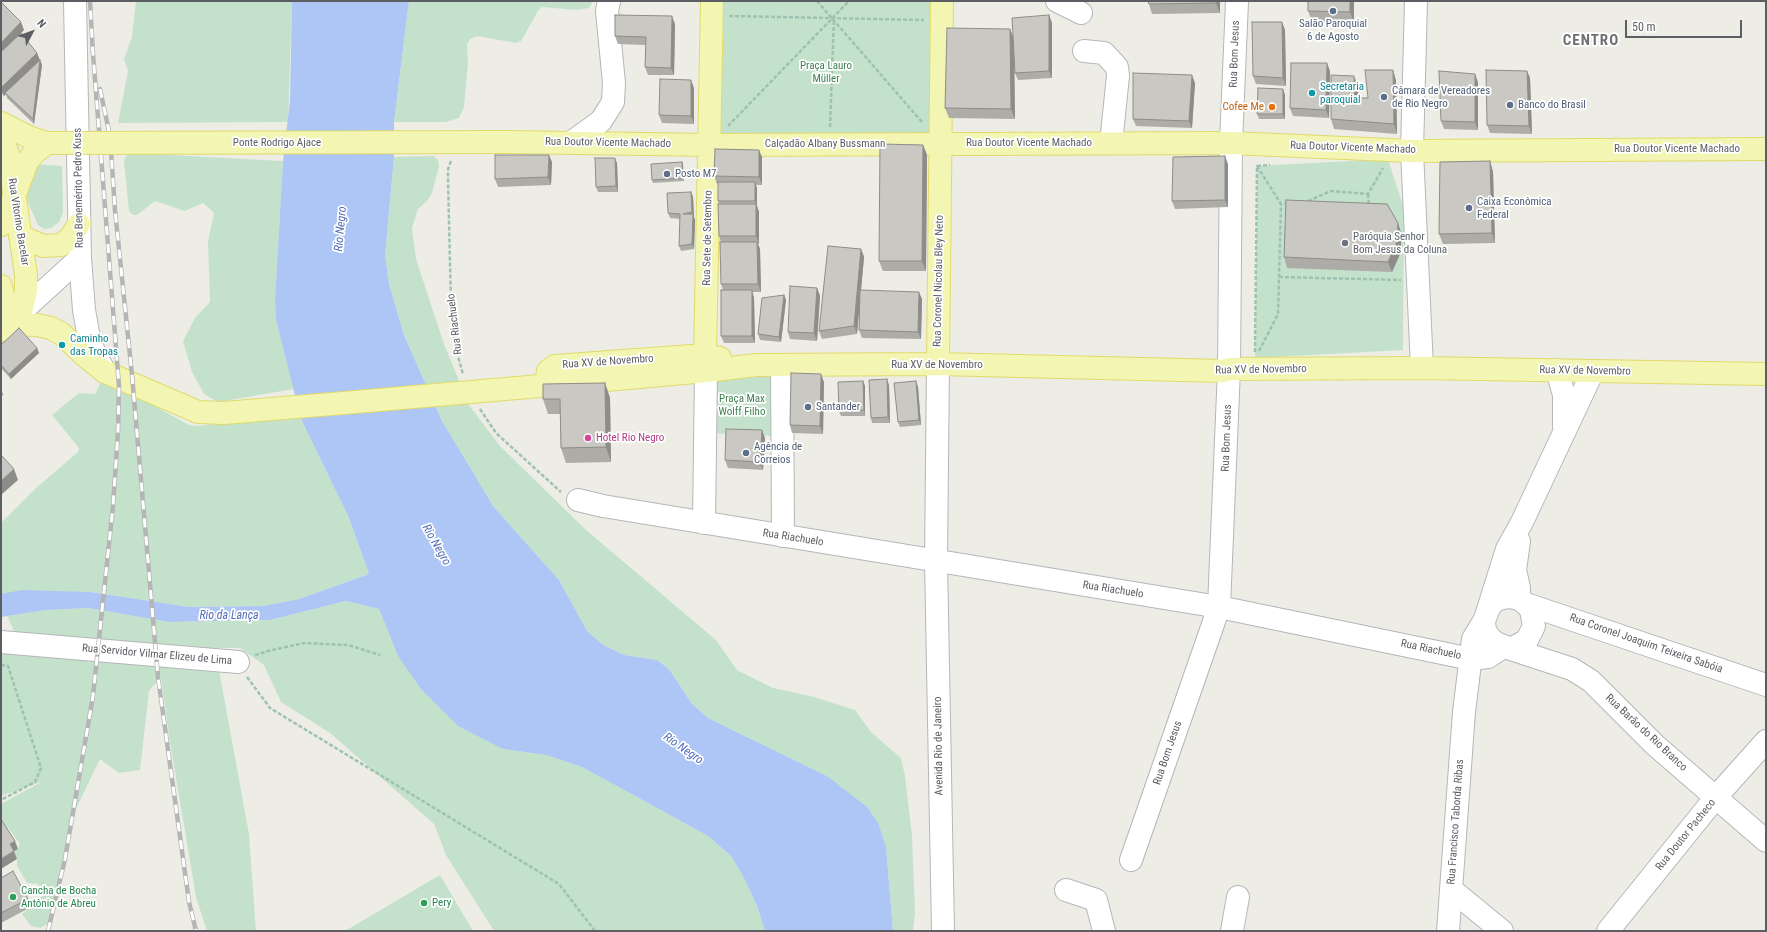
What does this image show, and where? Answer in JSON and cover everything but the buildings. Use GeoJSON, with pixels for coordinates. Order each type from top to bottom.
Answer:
{"type":"FeatureCollection","features":[{"type":"Feature","properties":{"kind":"main road","name":"Rua Sete de Setembro"},"geometry":{"type":"LineString","coordinates":[[706,363],[712,8]]}},
{"type":"Feature","properties":{"kind":"main road","name":"Rua Coronel Nicolau Bley Neto"},"geometry":{"type":"LineString","coordinates":[[938,364],[942,11]]}},
{"type":"Feature","properties":{"kind":"main road"},"geometry":{"type":"LineString","coordinates":[[1,123],[31,138],[51,143]]}},
{"type":"Feature","properties":{"kind":"main road","name":"Rua Vitorino Bacelar"},"geometry":{"type":"LineString","coordinates":[[1,134],[9,157],[9,186],[20,236],[26,275],[26,291],[10,322]]}},
{"type":"Feature","properties":{"kind":"main road","name":"Rua Doutor Vicente Machado"},"geometry":{"type":"LineString","coordinates":[[506,142],[710,145]]}},
{"type":"Feature","properties":{"kind":"main road","name":"Ponte Rodrigo Ajace"},"geometry":{"type":"LineString","coordinates":[[51,143],[506,142]]}},
{"type":"Feature","properties":{"kind":"main road"},"geometry":{"type":"LineString","coordinates":[[1,224],[9,186],[34,153],[51,143]]}},
{"type":"Feature","properties":{"kind":"main road","name":"Rua Doutor Vicente Machado"},"geometry":{"type":"LineString","coordinates":[[941,143],[1231,143],[1412,151],[1766,149]]}},
{"type":"Feature","properties":{"kind":"main road","name":"Calçadão Albany Bussmann"},"geometry":{"type":"LineString","coordinates":[[710,145],[941,143]]}},
{"type":"Feature","properties":{"kind":"main road"},"geometry":{"type":"LineString","coordinates":[[20,236],[43,246],[60,245],[71,237],[79,224]]}},
{"type":"Feature","properties":{"kind":"main road"},"geometry":{"type":"LineString","coordinates":[[1,286],[10,322]]}},
{"type":"Feature","properties":{"kind":"main road","name":"Rua XV de Novembro"},"geometry":{"type":"LineString","coordinates":[[10,322],[51,328],[62,334],[85,356],[105,372],[198,412],[224,413],[546,385],[548,371],[555,366],[706,363],[756,365],[938,364],[1223,371],[1229,369],[1422,368],[1766,374]]}},
{"type":"Feature","properties":{"kind":"street","name":"Rua Benemérito Pedro Kuss"},"geometry":{"type":"LineString","coordinates":[[75,1],[79,224],[84,310],[89,338],[95,354],[105,372]]}},
{"type":"Feature","properties":{"kind":"street"},"geometry":{"type":"LineString","coordinates":[[572,142],[601,121],[613,102],[614,83],[607,11],[609,1]]}},
{"type":"Feature","properties":{"kind":"street"},"geometry":{"type":"LineString","coordinates":[[1057,1],[1081,13]]}},
{"type":"Feature","properties":{"kind":"street","name":"Rua Bom Jesus"},"geometry":{"type":"LineString","coordinates":[[1130,860],[1219,607],[1229,369],[1231,143],[1237,1]]}},
{"type":"Feature","properties":{"kind":"street"},"geometry":{"type":"LineString","coordinates":[[1416,1],[1412,151],[1422,368]]}},
{"type":"Feature","properties":{"kind":"street"},"geometry":{"type":"LineString","coordinates":[[1084,51],[1104,54],[1117,67],[1118,76],[1111,143]]}},
{"type":"Feature","properties":{"kind":"street"},"geometry":{"type":"LineString","coordinates":[[10,322],[80,258]]}},
{"type":"Feature","properties":{"kind":"street","name":"Rua Sete de Setembro"},"geometry":{"type":"LineString","coordinates":[[704,523],[706,363]]}},
{"type":"Feature","properties":{"kind":"street","name":"Rua Coronel Nicolau Bley Neto"},"geometry":{"type":"LineString","coordinates":[[936,561],[938,364]]}},
{"type":"Feature","properties":{"kind":"street"},"geometry":{"type":"LineString","coordinates":[[782,365],[783,536]]}},
{"type":"Feature","properties":{"kind":"street"},"geometry":{"type":"LineString","coordinates":[[1557,370],[1564,395],[1564,434]]}},
{"type":"Feature","properties":{"kind":"street"},"geometry":{"type":"LineString","coordinates":[[1493,653],[1490,638],[1485,631],[1485,618],[1501,564],[1593,371]]}},
{"type":"Feature","properties":{"kind":"street","name":"Rua Riachuelo"},"geometry":{"type":"LineString","coordinates":[[578,500],[602,506],[1493,653]]}},
{"type":"Feature","properties":{"kind":"street"},"geometry":{"type":"LineString","coordinates":[[1493,653],[1527,640],[1532,633],[1534,618],[1523,601],[1515,570],[1522,522]]}},
{"type":"Feature","properties":{"kind":"street","name":"Avenida Rio de Janeiro"},"geometry":{"type":"LineString","coordinates":[[936,561],[943,931]]}},
{"type":"Feature","properties":{"kind":"street"},"geometry":{"type":"LineString","coordinates":[[1493,653],[1472,639],[1494,601],[1510,597],[1523,601]]}},
{"type":"Feature","properties":{"kind":"street","name":"Rua Coronel Joaquim Teixeira Sabóia"},"geometry":{"type":"LineString","coordinates":[[1523,601],[1766,685]]}},
{"type":"Feature","properties":{"kind":"street","name":"Rua Servidor Vilmar Elizeu de Lima"},"geometry":{"type":"LineString","coordinates":[[1,642],[238,662]]}},
{"type":"Feature","properties":{"kind":"street","name":"Rua Francisco Taborda Ribas"},"geometry":{"type":"LineString","coordinates":[[1448,931],[1464,712],[1493,653]]}},
{"type":"Feature","properties":{"kind":"street","name":"Rua Barão do Rio Branco"},"geometry":{"type":"LineString","coordinates":[[1493,653],[1572,669],[1581,674],[1591,681],[1655,745],[1766,841]]}},
{"type":"Feature","properties":{"kind":"street","name":"Rua Doutor Pacheco"},"geometry":{"type":"LineString","coordinates":[[1608,931],[1716,797],[1766,741]]}},
{"type":"Feature","properties":{"kind":"street"},"geometry":{"type":"LineString","coordinates":[[1066,890],[1096,900],[1104,931]]}},
{"type":"Feature","properties":{"kind":"street"},"geometry":{"type":"LineString","coordinates":[[1452,890],[1502,931]]}},
{"type":"Feature","properties":{"kind":"street"},"geometry":{"type":"LineString","coordinates":[[1232,931],[1238,897]]}},
{"type":"Feature","properties":{"kind":"path"},"geometry":{"type":"LineString","coordinates":[[817,1],[834,18],[941,143]]}},
{"type":"Feature","properties":{"kind":"path"},"geometry":{"type":"LineString","coordinates":[[710,145],[834,18],[848,1]]}},
{"type":"Feature","properties":{"kind":"path"},"geometry":{"type":"LineString","coordinates":[[712,8],[834,18],[942,11]]}},
{"type":"Feature","properties":{"kind":"path"},"geometry":{"type":"LineString","coordinates":[[829,144],[834,18]]}},
{"type":"Feature","properties":{"kind":"path","name":"Rua Riachuelo"},"geometry":{"type":"LineString","coordinates":[[454,160],[450,163],[448,169],[452,307],[455,346],[465,378]]}},
{"type":"Feature","properties":{"kind":"path"},"geometry":{"type":"LineString","coordinates":[[1372,209],[1369,205],[1368,194],[1384,164]]}},
{"type":"Feature","properties":{"kind":"path"},"geometry":{"type":"LineString","coordinates":[[1257,166],[1273,165]]}},
{"type":"Feature","properties":{"kind":"path"},"geometry":{"type":"LineString","coordinates":[[1257,166],[1281,204],[1278,318],[1255,358],[1257,166]]}},
{"type":"Feature","properties":{"kind":"path"},"geometry":{"type":"LineString","coordinates":[[1303,203],[1332,191],[1368,194]]}},
{"type":"Feature","properties":{"kind":"path"},"geometry":{"type":"LineString","coordinates":[[1281,204],[1294,204]]}},
{"type":"Feature","properties":{"kind":"path"},"geometry":{"type":"LineString","coordinates":[[1402,272],[1402,288]]}},
{"type":"Feature","properties":{"kind":"path"},"geometry":{"type":"LineString","coordinates":[[1279,277],[1402,280]]}},
{"type":"Feature","properties":{"kind":"path"},"geometry":{"type":"LineString","coordinates":[[478,407],[496,433],[554,487],[566,496],[578,500]]}},
{"type":"Feature","properties":{"kind":"path","name":"Rua Servidor Vilmar Elizeu de Lima"},"geometry":{"type":"LineString","coordinates":[[238,662],[268,650],[304,643],[348,645],[380,655]]}},
{"type":"Feature","properties":{"kind":"path"},"geometry":{"type":"LineString","coordinates":[[238,662],[251,684],[270,708],[559,884],[595,931]]}},
{"type":"Feature","properties":{"kind":"path"},"geometry":{"type":"LineString","coordinates":[[1,665],[8,666],[41,768],[35,782],[1,800]]}},
{"type":"Feature","properties":{"kind":"green space"},"geometry":{"type":"Polygon","coordinates":[[[136,1],[292,1],[288,122],[118,123],[128,71],[124,59],[132,37],[136,1]]]}},
{"type":"Feature","properties":{"kind":"green space"},"geometry":{"type":"Polygon","coordinates":[[[409,1],[593,1],[589,8],[577,10],[542,7],[538,11],[521,41],[516,43],[477,36],[470,39],[467,44],[468,63],[464,107],[459,118],[446,122],[394,122],[409,1]]]}},
{"type":"Feature","properties":{"kind":"green space","name":"Praça Lauro Müller"},"geometry":{"type":"Polygon","coordinates":[[[714,1],[941,1],[939,141],[711,144],[714,1]]]}},
{"type":"Feature","properties":{"kind":"green space"},"geometry":{"type":"Polygon","coordinates":[[[131,153],[283,161],[275,299],[276,320],[294,389],[218,402],[204,394],[192,372],[183,341],[195,318],[210,302],[208,241],[214,213],[203,203],[185,211],[155,201],[137,215],[133,215],[129,211],[124,161],[126,156],[131,153]]]}},
{"type":"Feature","properties":{"kind":"green space"},"geometry":{"type":"Polygon","coordinates":[[[433,156],[438,160],[439,166],[432,193],[428,200],[418,209],[412,228],[416,259],[444,344],[469,405],[500,446],[586,530],[716,640],[737,670],[773,688],[814,697],[855,710],[871,732],[901,758],[905,776],[912,835],[915,912],[913,931],[893,931],[886,847],[827,776],[708,718],[692,704],[669,669],[657,660],[624,655],[603,645],[587,631],[559,580],[493,506],[467,465],[442,421],[404,335],[389,284],[385,255],[394,157],[433,156]]]}},
{"type":"Feature","properties":{"kind":"green space"},"geometry":{"type":"Polygon","coordinates":[[[1388,159],[1404,209],[1403,350],[1255,358],[1257,166],[1388,159]]]}},
{"type":"Feature","properties":{"kind":"green space"},"geometry":{"type":"Polygon","coordinates":[[[34,164],[62,166],[63,212],[59,222],[51,228],[44,229],[38,225],[28,203],[26,188],[34,164]]]}},
{"type":"Feature","properties":{"kind":"green space","name":"Praça Max Wolff Filho"},"geometry":{"type":"Polygon","coordinates":[[[713,376],[775,376],[774,436],[711,433],[713,376]]]}},
{"type":"Feature","properties":{"kind":"green space"},"geometry":{"type":"Polygon","coordinates":[[[103,378],[189,425],[199,426],[270,415],[301,419],[349,518],[369,574],[299,599],[263,606],[190,607],[90,592],[1,594],[1,523],[36,488],[78,452],[79,448],[52,415],[79,393],[95,394],[103,378]]]}},
{"type":"Feature","properties":{"kind":"green space"},"geometry":{"type":"Polygon","coordinates":[[[346,601],[379,609],[398,656],[503,749],[546,755],[582,767],[708,836],[731,856],[743,876],[757,906],[765,931],[494,931],[446,855],[434,824],[330,733],[281,702],[264,665],[240,648],[215,648],[249,834],[256,931],[207,931],[196,897],[169,736],[161,677],[149,691],[140,770],[119,773],[100,759],[73,815],[51,922],[40,928],[31,926],[22,914],[45,894],[38,884],[27,883],[17,866],[17,859],[13,852],[18,849],[20,844],[8,828],[1,832],[1,804],[43,781],[1,796],[1,648],[20,644],[7,616],[46,610],[88,608],[169,622],[270,620],[346,601]]]}},
{"type":"Feature","properties":{"kind":"green space","name":"Pery"},"geometry":{"type":"Polygon","coordinates":[[[440,875],[473,931],[345,931],[440,875]]]}},
{"type":"Feature","properties":{"kind":"water"},"geometry":{"type":"Polygon","coordinates":[[[292,1],[409,1],[394,122],[394,157],[385,255],[389,284],[404,335],[442,421],[493,506],[559,580],[587,631],[603,645],[624,655],[657,660],[669,669],[692,704],[708,718],[827,776],[867,807],[878,823],[886,847],[893,931],[765,931],[757,906],[743,876],[731,856],[708,836],[582,767],[546,755],[503,749],[458,726],[421,689],[398,656],[379,609],[346,601],[270,620],[169,622],[88,608],[46,610],[1,617],[1,594],[22,590],[90,592],[190,607],[263,606],[299,599],[369,574],[349,518],[301,419],[276,320],[275,299],[283,161],[290,100],[292,1]]]}},
{"type":"Feature","properties":{"kind":"railway"},"geometry":{"type":"LineString","coordinates":[[48,931],[65,859],[93,696],[113,506],[118,432],[119,386],[90,1]]}},
{"type":"Feature","properties":{"kind":"railway"},"geometry":{"type":"LineString","coordinates":[[100,89],[110,136],[115,210],[132,375],[158,677],[189,902],[196,931]]}},
{"type":"Feature","properties":{"kind":"place","name":"Salão Paroquial 6 de Agosto"},"geometry":{"type":"Point","coordinates":[1333,11]}},
{"type":"Feature","properties":{"kind":"place","name":"Secretaria paroquial"},"geometry":{"type":"Point","coordinates":[1312,93]}},
{"type":"Feature","properties":{"kind":"place","name":"Câmara de Vereadores de Rio Negro"},"geometry":{"type":"Point","coordinates":[1384,97]}},
{"type":"Feature","properties":{"kind":"place","name":"Banco do Brasil"},"geometry":{"type":"Point","coordinates":[1510,105]}},
{"type":"Feature","properties":{"kind":"place","name":"Cofee Me"},"geometry":{"type":"Point","coordinates":[1272,107]}},
{"type":"Feature","properties":{"kind":"place","name":"Posto M7"},"geometry":{"type":"Point","coordinates":[667,174]}},
{"type":"Feature","properties":{"kind":"place","name":"Caixa Econômica Federal"},"geometry":{"type":"Point","coordinates":[1469,208]}},
{"type":"Feature","properties":{"kind":"place","name":"Paróquia Senhor Bom Jesus da Coluna"},"geometry":{"type":"Point","coordinates":[1345,243]}},
{"type":"Feature","properties":{"kind":"place","name":"Caminho das Tropas"},"geometry":{"type":"Point","coordinates":[62,345]}},
{"type":"Feature","properties":{"kind":"place","name":"Santander"},"geometry":{"type":"Point","coordinates":[808,407]}},
{"type":"Feature","properties":{"kind":"place","name":"Hotel Rio Negro"},"geometry":{"type":"Point","coordinates":[588,438]}},
{"type":"Feature","properties":{"kind":"place","name":"Agência de Correios"},"geometry":{"type":"Point","coordinates":[746,453]}},
{"type":"Feature","properties":{"kind":"place","name":"Cancha de Bocha Antônio de Abreu"},"geometry":{"type":"Point","coordinates":[13,897]}},
{"type":"Feature","properties":{"kind":"place","name":"Pery"},"geometry":{"type":"Point","coordinates":[424,903]}},
{"type":"Feature","properties":{"kind":"district","name":"CENTRO"},"geometry":{"type":"Point","coordinates":[1591,41]}},
{"type":"Feature","properties":{"kind":"water label","name":"Rio Negro"},"geometry":{"type":"Point","coordinates":[341,229]}},
{"type":"Feature","properties":{"kind":"water label","name":"Rio Negro"},"geometry":{"type":"Point","coordinates":[436,545]}},
{"type":"Feature","properties":{"kind":"water label","name":"Rio da Lança"},"geometry":{"type":"Point","coordinates":[229,616]}},
{"type":"Feature","properties":{"kind":"water label","name":"Rio Negro"},"geometry":{"type":"Point","coordinates":[683,749]}}]}
